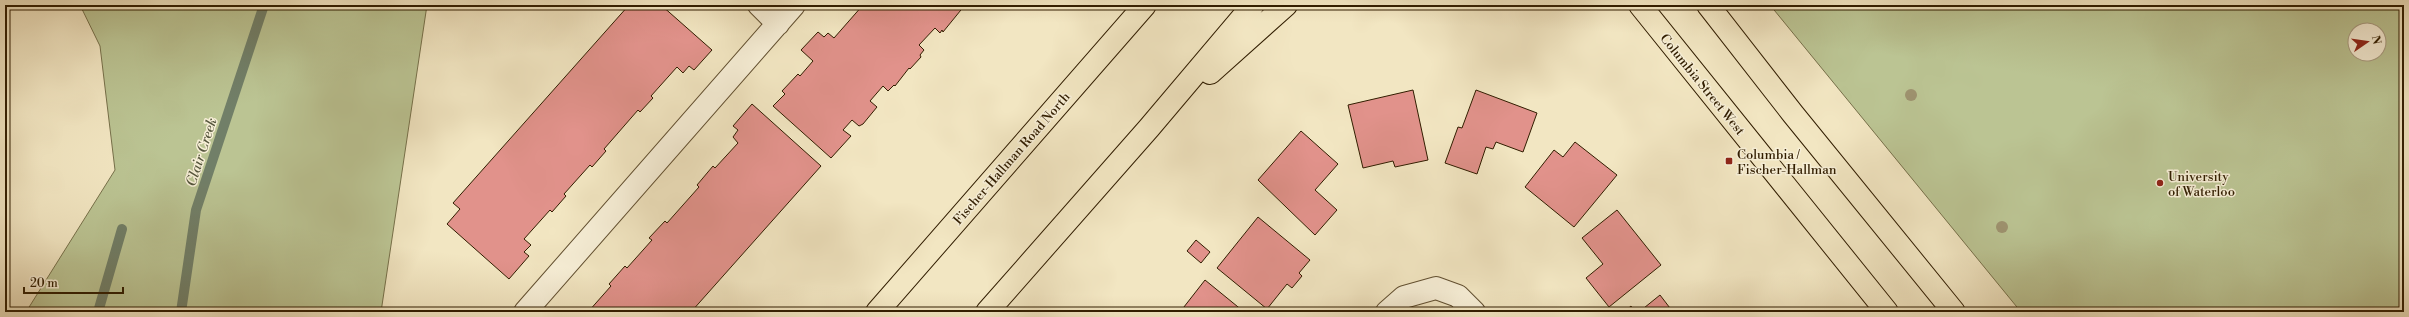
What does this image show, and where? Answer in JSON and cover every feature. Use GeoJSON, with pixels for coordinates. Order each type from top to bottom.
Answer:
{"type":"FeatureCollection","features":[{"type":"Feature","properties":{"kind":"main road","name":"Fischer-Hallman Road North"},"geometry":{"type":"LineString","coordinates":[[877,312],[1145,5]]}},
{"type":"Feature","properties":{"kind":"main road"},"geometry":{"type":"LineString","coordinates":[[986,312],[1149,128],[1253,5]]}},
{"type":"Feature","properties":{"kind":"main road"},"geometry":{"type":"LineString","coordinates":[[1149,128],[1286,5]]}},
{"type":"Feature","properties":{"kind":"main road","name":"Columbia Street West"},"geometry":{"type":"LineString","coordinates":[[1640,5],[1887,312]]}},
{"type":"Feature","properties":{"kind":"main road"},"geometry":{"type":"LineString","coordinates":[[1708,5],[1793,114],[1954,312]]}},
{"type":"Feature","properties":{"kind":"street"},"geometry":{"type":"LineString","coordinates":[[759,5],[778,24]]}},
{"type":"Feature","properties":{"kind":"street"},"geometry":{"type":"LineString","coordinates":[[525,312],[794,5]]}},
{"type":"Feature","properties":{"kind":"street"},"geometry":{"type":"LineString","coordinates":[[1387,312],[1404,297],[1436,288],[1458,296],[1474,312]]}},
{"type":"Feature","properties":{"kind":"green space"},"geometry":{"type":"Polygon","coordinates":[[[80,5],[427,5],[381,312],[26,312],[115,170],[100,46],[80,5]]]}},
{"type":"Feature","properties":{"kind":"green space","name":"University of Waterloo"},"geometry":{"type":"Polygon","coordinates":[[[1770,5],[2404,5],[2404,312],[2021,312],[1770,5]]]}},
{"type":"Feature","properties":{"kind":"building"},"geometry":{"type":"Polygon","coordinates":[[[629,5],[640,7],[661,5],[712,50],[694,70],[689,66],[683,73],[677,67],[651,96],[653,98],[640,112],[638,110],[604,149],[606,151],[592,167],[590,165],[564,194],[566,196],[552,212],[550,210],[524,239],[531,245],[524,252],[529,256],[509,279],[447,224],[460,209],[453,203],[629,5]]]}},
{"type":"Feature","properties":{"kind":"building"},"geometry":{"type":"Polygon","coordinates":[[[863,5],[965,5],[943,32],[942,30],[940,33],[935,28],[919,45],[924,50],[920,55],[921,57],[910,69],[909,68],[895,86],[894,85],[888,91],[883,86],[870,101],[877,107],[863,124],[859,126],[852,120],[843,130],[851,136],[831,158],[773,106],[785,94],[782,91],[798,74],[800,76],[813,61],[801,50],[818,32],[824,37],[828,33],[834,38],[863,5]]]}},
{"type":"Feature","properties":{"kind":"building"},"geometry":{"type":"Polygon","coordinates":[[[1413,90],[1428,160],[1395,167],[1393,161],[1363,168],[1348,105],[1413,90]]]}},
{"type":"Feature","properties":{"kind":"building"},"geometry":{"type":"Polygon","coordinates":[[[1476,90],[1537,113],[1523,152],[1496,142],[1493,149],[1486,147],[1477,174],[1445,163],[1458,127],[1462,128],[1476,90]]]}},
{"type":"Feature","properties":{"kind":"building"},"geometry":{"type":"Polygon","coordinates":[[[752,104],[821,166],[691,312],[588,312],[611,286],[609,284],[625,266],[627,268],[652,240],[649,238],[665,221],[667,223],[699,187],[697,185],[713,166],[715,168],[738,143],[733,137],[738,130],[733,126],[752,104]]]}},
{"type":"Feature","properties":{"kind":"building"},"geometry":{"type":"Polygon","coordinates":[[[1301,131],[1338,164],[1315,190],[1337,210],[1315,235],[1258,180],[1301,131]]]}},
{"type":"Feature","properties":{"kind":"building"},"geometry":{"type":"Polygon","coordinates":[[[1575,142],[1617,175],[1574,227],[1525,187],[1554,150],[1563,157],[1575,142]]]}},
{"type":"Feature","properties":{"kind":"building"},"geometry":{"type":"Polygon","coordinates":[[[1617,210],[1661,265],[1609,307],[1586,278],[1603,264],[1582,238],[1617,210]]]}},
{"type":"Feature","properties":{"kind":"building"},"geometry":{"type":"Polygon","coordinates":[[[1258,217],[1310,260],[1299,273],[1302,276],[1292,288],[1287,284],[1267,309],[1217,268],[1258,217]]]}},
{"type":"Feature","properties":{"kind":"building"},"geometry":{"type":"Polygon","coordinates":[[[1196,240],[1210,252],[1201,263],[1187,251],[1196,240]]]}},
{"type":"Feature","properties":{"kind":"building"},"geometry":{"type":"Polygon","coordinates":[[[1205,280],[1243,311],[1243,312],[1180,312],[1205,280]]]}},
{"type":"Feature","properties":{"kind":"building"},"geometry":{"type":"Polygon","coordinates":[[[1660,295],[1673,312],[1639,312],[1660,295]]]}},
{"type":"Feature","properties":{"kind":"building"},"geometry":{"type":"Polygon","coordinates":[[[1631,306],[1635,312],[1624,312],[1631,306]]]}},
{"type":"Feature","properties":{"kind":"building"},"geometry":{"type":"Polygon","coordinates":[[[581,308],[586,312],[578,312],[581,308]]]}},
{"type":"Feature","properties":{"kind":"waterway","name":"Clair Creek"},"geometry":{"type":"LineString","coordinates":[[181,312],[196,210],[264,5]]}},
{"type":"Feature","properties":{"kind":"waterway"},"geometry":{"type":"LineString","coordinates":[[98,312],[122,229]]}},
{"type":"Feature","properties":{"kind":"place","name":"Columbia / Fischer-Hallman"},"geometry":{"type":"Point","coordinates":[1729,161]}},
{"type":"Feature","properties":{"kind":"place","name":"University of Waterloo"},"geometry":{"type":"Point","coordinates":[2160,183]}}]}
